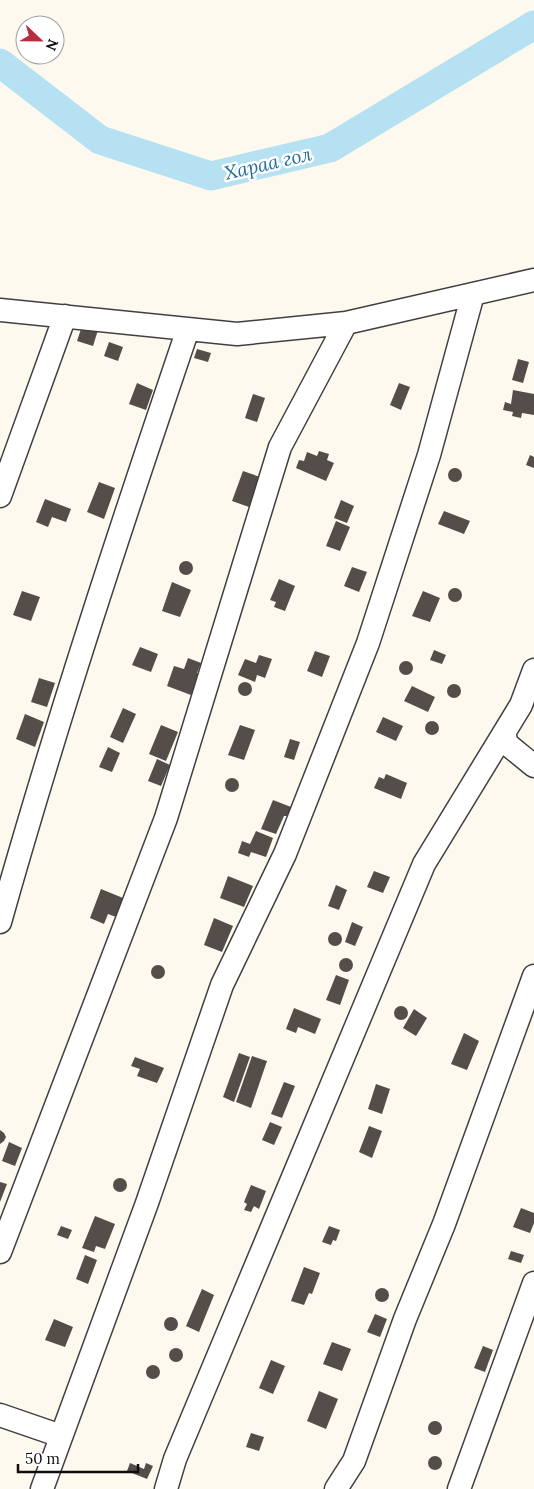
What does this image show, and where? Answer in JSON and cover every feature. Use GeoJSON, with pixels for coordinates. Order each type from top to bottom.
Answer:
{"type":"FeatureCollection","features":[{"type":"Feature","properties":{"kind":"street"},"geometry":{"type":"LineString","coordinates":[[0,310],[237,334],[346,323],[534,280]]}},
{"type":"Feature","properties":{"kind":"street"},"geometry":{"type":"LineString","coordinates":[[42,1489],[147,1203],[222,985],[285,854],[368,643],[429,455],[474,294]]}},
{"type":"Feature","properties":{"kind":"street"},"geometry":{"type":"LineString","coordinates":[[0,496],[66,316]]}},
{"type":"Feature","properties":{"kind":"street"},"geometry":{"type":"LineString","coordinates":[[0,1252],[166,818],[280,447],[346,323]]}},
{"type":"Feature","properties":{"kind":"street"},"geometry":{"type":"LineString","coordinates":[[0,922],[29,819],[79,659],[188,329]]}},
{"type":"Feature","properties":{"kind":"street"},"geometry":{"type":"LineString","coordinates":[[166,1489],[179,1450],[424,864],[522,705],[534,670]]}},
{"type":"Feature","properties":{"kind":"street"},"geometry":{"type":"LineString","coordinates":[[504,733],[507,744],[534,766]]}},
{"type":"Feature","properties":{"kind":"street"},"geometry":{"type":"LineString","coordinates":[[336,1489],[354,1462],[405,1319],[444,1224],[534,976]]}},
{"type":"Feature","properties":{"kind":"street"},"geometry":{"type":"LineString","coordinates":[[459,1489],[534,1283]]}},
{"type":"Feature","properties":{"kind":"street"},"geometry":{"type":"LineString","coordinates":[[0,1415],[61,1436]]}},
{"type":"Feature","properties":{"kind":"building"},"geometry":{"type":"Polygon","coordinates":[[[82,326],[98,330],[93,346],[77,341],[82,326]]]}},
{"type":"Feature","properties":{"kind":"building"},"geometry":{"type":"Polygon","coordinates":[[[109,342],[123,347],[118,361],[104,356],[109,342]]]}},
{"type":"Feature","properties":{"kind":"building"},"geometry":{"type":"Polygon","coordinates":[[[197,349],[211,353],[208,362],[194,358],[197,349]]]}},
{"type":"Feature","properties":{"kind":"building"},"geometry":{"type":"Polygon","coordinates":[[[518,359],[529,362],[523,383],[512,380],[518,359]]]}},
{"type":"Feature","properties":{"kind":"building"},"geometry":{"type":"Polygon","coordinates":[[[137,383],[153,390],[146,410],[129,404],[137,383]]]}},
{"type":"Feature","properties":{"kind":"building"},"geometry":{"type":"Polygon","coordinates":[[[399,383],[410,387],[401,410],[390,405],[399,383]]]}},
{"type":"Feature","properties":{"kind":"building"},"geometry":{"type":"Polygon","coordinates":[[[513,390],[534,394],[534,415],[522,413],[521,418],[512,416],[513,412],[503,410],[505,402],[511,404],[513,390]]]}},
{"type":"Feature","properties":{"kind":"building"},"geometry":{"type":"Polygon","coordinates":[[[253,394],[265,398],[257,422],[245,418],[253,394]]]}},
{"type":"Feature","properties":{"kind":"building"},"geometry":{"type":"Polygon","coordinates":[[[319,451],[329,454],[327,460],[334,463],[326,481],[296,468],[299,460],[304,461],[307,452],[317,456],[319,451]]]}},
{"type":"Feature","properties":{"kind":"building"},"geometry":{"type":"Polygon","coordinates":[[[530,455],[534,457],[534,468],[526,465],[530,455]]]}},
{"type":"Feature","properties":{"kind":"building"},"geometry":{"type":"Polygon","coordinates":[[[452,468],[458,468],[462,475],[458,482],[452,482],[448,478],[448,472],[452,468]]]}},
{"type":"Feature","properties":{"kind":"building"},"geometry":{"type":"Polygon","coordinates":[[[243,471],[260,477],[249,507],[232,501],[243,471]]]}},
{"type":"Feature","properties":{"kind":"building"},"geometry":{"type":"Polygon","coordinates":[[[99,482],[115,488],[104,519],[87,512],[99,482]]]}},
{"type":"Feature","properties":{"kind":"building"},"geometry":{"type":"Polygon","coordinates":[[[45,499],[71,509],[66,522],[52,517],[48,527],[36,522],[45,499]]]}},
{"type":"Feature","properties":{"kind":"building"},"geometry":{"type":"Polygon","coordinates":[[[341,500],[354,506],[347,523],[334,518],[341,500]]]}},
{"type":"Feature","properties":{"kind":"building"},"geometry":{"type":"Polygon","coordinates":[[[444,511],[470,521],[464,534],[438,524],[444,511]]]}},
{"type":"Feature","properties":{"kind":"building"},"geometry":{"type":"Polygon","coordinates":[[[336,521],[350,527],[340,551],[326,546],[336,521]]]}},
{"type":"Feature","properties":{"kind":"building"},"geometry":{"type":"Polygon","coordinates":[[[186,561],[191,563],[193,568],[191,573],[186,575],[181,573],[179,568],[181,563],[186,561]]]}},
{"type":"Feature","properties":{"kind":"building"},"geometry":{"type":"Polygon","coordinates":[[[352,567],[367,572],[359,592],[344,586],[352,567]]]}},
{"type":"Feature","properties":{"kind":"building"},"geometry":{"type":"Polygon","coordinates":[[[279,579],[295,586],[285,611],[274,607],[276,602],[270,600],[279,579]]]}},
{"type":"Feature","properties":{"kind":"building"},"geometry":{"type":"Polygon","coordinates":[[[172,582],[191,590],[180,617],[162,611],[172,582]]]}},
{"type":"Feature","properties":{"kind":"building"},"geometry":{"type":"Polygon","coordinates":[[[455,588],[460,590],[462,595],[460,600],[455,602],[450,600],[448,595],[450,590],[455,588]]]}},
{"type":"Feature","properties":{"kind":"building"},"geometry":{"type":"Polygon","coordinates":[[[22,591],[40,597],[31,621],[13,615],[22,591]]]}},
{"type":"Feature","properties":{"kind":"building"},"geometry":{"type":"Polygon","coordinates":[[[423,591],[440,598],[430,622],[412,616],[423,591]]]}},
{"type":"Feature","properties":{"kind":"building"},"geometry":{"type":"Polygon","coordinates":[[[140,647],[158,654],[151,672],[132,665],[140,647]]]}},
{"type":"Feature","properties":{"kind":"building"},"geometry":{"type":"Polygon","coordinates":[[[434,650],[446,655],[442,664],[430,660],[434,650]]]}},
{"type":"Feature","properties":{"kind":"building"},"geometry":{"type":"Polygon","coordinates":[[[315,651],[330,656],[322,677],[307,671],[315,651]]]}},
{"type":"Feature","properties":{"kind":"building"},"geometry":{"type":"Polygon","coordinates":[[[259,655],[272,659],[265,678],[257,675],[255,682],[238,675],[245,659],[256,663],[259,655]]]}},
{"type":"Feature","properties":{"kind":"building"},"geometry":{"type":"Polygon","coordinates":[[[188,658],[201,663],[197,673],[200,674],[191,695],[167,686],[174,666],[184,669],[188,658]]]}},
{"type":"Feature","properties":{"kind":"building"},"geometry":{"type":"Polygon","coordinates":[[[406,661],[411,663],[413,668],[411,673],[406,675],[401,673],[399,668],[401,663],[406,661]]]}},
{"type":"Feature","properties":{"kind":"building"},"geometry":{"type":"Polygon","coordinates":[[[39,678],[55,683],[47,707],[31,702],[39,678]]]}},
{"type":"Feature","properties":{"kind":"building"},"geometry":{"type":"Polygon","coordinates":[[[245,682],[250,684],[252,689],[250,694],[245,696],[240,694],[238,689],[240,684],[245,682]]]}},
{"type":"Feature","properties":{"kind":"building"},"geometry":{"type":"Polygon","coordinates":[[[454,684],[459,686],[461,691],[459,696],[454,698],[449,696],[447,691],[449,686],[454,684]]]}},
{"type":"Feature","properties":{"kind":"building"},"geometry":{"type":"Polygon","coordinates":[[[412,686],[435,697],[428,712],[404,701],[412,686]]]}},
{"type":"Feature","properties":{"kind":"building"},"geometry":{"type":"Polygon","coordinates":[[[123,708],[136,714],[123,743],[110,737],[123,708]]]}},
{"type":"Feature","properties":{"kind":"building"},"geometry":{"type":"Polygon","coordinates":[[[25,714],[44,722],[35,747],[16,739],[25,714]]]}},
{"type":"Feature","properties":{"kind":"building"},"geometry":{"type":"Polygon","coordinates":[[[383,717],[403,726],[396,741],[376,732],[383,717]]]}},
{"type":"Feature","properties":{"kind":"building"},"geometry":{"type":"Polygon","coordinates":[[[432,721],[437,723],[439,728],[437,733],[432,735],[427,733],[425,728],[427,723],[432,721]]]}},
{"type":"Feature","properties":{"kind":"building"},"geometry":{"type":"Polygon","coordinates":[[[161,725],[178,732],[166,761],[149,754],[161,725]]]}},
{"type":"Feature","properties":{"kind":"building"},"geometry":{"type":"Polygon","coordinates":[[[240,725],[255,730],[244,760],[228,755],[240,725]]]}},
{"type":"Feature","properties":{"kind":"building"},"geometry":{"type":"Polygon","coordinates":[[[290,739],[300,742],[294,760],[284,757],[290,739]]]}},
{"type":"Feature","properties":{"kind":"building"},"geometry":{"type":"Polygon","coordinates":[[[108,747],[120,753],[112,772],[99,767],[108,747]]]}},
{"type":"Feature","properties":{"kind":"building"},"geometry":{"type":"Polygon","coordinates":[[[157,759],[170,765],[161,786],[148,781],[157,759]]]}},
{"type":"Feature","properties":{"kind":"building"},"geometry":{"type":"Polygon","coordinates":[[[386,774],[407,783],[401,799],[374,788],[379,777],[384,779],[386,774]]]}},
{"type":"Feature","properties":{"kind":"building"},"geometry":{"type":"Polygon","coordinates":[[[232,778],[237,780],[239,785],[237,790],[232,792],[227,790],[225,785],[227,780],[232,778]]]}},
{"type":"Feature","properties":{"kind":"building"},"geometry":{"type":"Polygon","coordinates":[[[273,800],[291,807],[287,816],[284,816],[276,834],[261,829],[273,800]]]}},
{"type":"Feature","properties":{"kind":"building"},"geometry":{"type":"Polygon","coordinates":[[[256,831],[273,838],[266,857],[251,852],[249,857],[238,853],[242,841],[250,844],[256,831]]]}},
{"type":"Feature","properties":{"kind":"building"},"geometry":{"type":"Polygon","coordinates":[[[374,871],[390,877],[383,893],[367,887],[374,871]]]}},
{"type":"Feature","properties":{"kind":"building"},"geometry":{"type":"Polygon","coordinates":[[[228,876],[253,886],[244,907],[220,898],[228,876]]]}},
{"type":"Feature","properties":{"kind":"building"},"geometry":{"type":"Polygon","coordinates":[[[336,885],[347,890],[339,910],[328,906],[336,885]]]}},
{"type":"Feature","properties":{"kind":"building"},"geometry":{"type":"Polygon","coordinates":[[[101,889],[123,898],[116,917],[108,914],[104,924],[90,918],[101,889]]]}},
{"type":"Feature","properties":{"kind":"building"},"geometry":{"type":"Polygon","coordinates":[[[214,918],[233,926],[222,952],[204,945],[214,918]]]}},
{"type":"Feature","properties":{"kind":"building"},"geometry":{"type":"Polygon","coordinates":[[[352,922],[363,927],[355,946],[345,942],[352,922]]]}},
{"type":"Feature","properties":{"kind":"building"},"geometry":{"type":"Polygon","coordinates":[[[335,932],[340,934],[342,939],[340,944],[335,946],[330,944],[328,939],[330,934],[335,932]]]}},
{"type":"Feature","properties":{"kind":"building"},"geometry":{"type":"Polygon","coordinates":[[[346,958],[351,960],[353,965],[351,970],[346,972],[341,970],[339,965],[341,960],[346,958]]]}},
{"type":"Feature","properties":{"kind":"building"},"geometry":{"type":"Polygon","coordinates":[[[158,965],[163,967],[165,972],[163,977],[158,979],[153,977],[151,972],[153,967],[158,965]]]}},
{"type":"Feature","properties":{"kind":"building"},"geometry":{"type":"Polygon","coordinates":[[[336,975],[349,980],[340,1005],[326,1000],[336,975]]]}},
{"type":"Feature","properties":{"kind":"building"},"geometry":{"type":"Polygon","coordinates":[[[401,1006],[406,1008],[408,1013],[406,1018],[401,1020],[396,1018],[394,1013],[396,1008],[401,1006]]]}},
{"type":"Feature","properties":{"kind":"building"},"geometry":{"type":"Polygon","coordinates":[[[294,1008],[321,1019],[315,1034],[298,1027],[296,1033],[286,1029],[294,1008]]]}},
{"type":"Feature","properties":{"kind":"building"},"geometry":{"type":"Polygon","coordinates":[[[414,1009],[427,1018],[416,1036],[403,1028],[414,1009]]]}},
{"type":"Feature","properties":{"kind":"building"},"geometry":{"type":"Polygon","coordinates":[[[464,1033],[479,1041],[467,1070],[451,1064],[464,1033]]]}},
{"type":"Feature","properties":{"kind":"building"},"geometry":{"type":"Polygon","coordinates":[[[239,1053],[250,1057],[234,1102],[223,1097],[239,1053]]]}},
{"type":"Feature","properties":{"kind":"building"},"geometry":{"type":"Polygon","coordinates":[[[252,1056],[267,1061],[251,1108],[236,1102],[252,1056]]]}},
{"type":"Feature","properties":{"kind":"building"},"geometry":{"type":"Polygon","coordinates":[[[135,1057],[164,1068],[157,1083],[137,1076],[140,1069],[131,1066],[135,1057]]]}},
{"type":"Feature","properties":{"kind":"building"},"geometry":{"type":"Polygon","coordinates":[[[284,1082],[295,1086],[282,1118],[271,1114],[284,1082]]]}},
{"type":"Feature","properties":{"kind":"building"},"geometry":{"type":"Polygon","coordinates":[[[376,1084],[390,1089],[382,1114],[368,1109],[376,1084]]]}},
{"type":"Feature","properties":{"kind":"building"},"geometry":{"type":"Polygon","coordinates":[[[270,1122],[282,1127],[274,1145],[262,1140],[270,1122]]]}},
{"type":"Feature","properties":{"kind":"building"},"geometry":{"type":"Polygon","coordinates":[[[369,1126],[382,1131],[372,1158],[359,1152],[369,1126]]]}},
{"type":"Feature","properties":{"kind":"building"},"geometry":{"type":"Polygon","coordinates":[[[0,1130],[6,1137],[0,1144],[0,1130]]]}},
{"type":"Feature","properties":{"kind":"building"},"geometry":{"type":"Polygon","coordinates":[[[9,1142],[22,1148],[15,1166],[2,1161],[9,1142]]]}},
{"type":"Feature","properties":{"kind":"building"},"geometry":{"type":"Polygon","coordinates":[[[120,1178],[125,1180],[127,1185],[125,1190],[120,1192],[115,1190],[113,1185],[115,1180],[120,1178]]]}},
{"type":"Feature","properties":{"kind":"building"},"geometry":{"type":"Polygon","coordinates":[[[0,1182],[7,1184],[0,1202],[0,1182]]]}},
{"type":"Feature","properties":{"kind":"building"},"geometry":{"type":"Polygon","coordinates":[[[251,1185],[266,1191],[259,1209],[254,1206],[251,1212],[244,1210],[247,1204],[244,1202],[251,1185]]]}},
{"type":"Feature","properties":{"kind":"building"},"geometry":{"type":"Polygon","coordinates":[[[521,1208],[534,1213],[534,1223],[530,1233],[513,1227],[521,1208]]]}},
{"type":"Feature","properties":{"kind":"building"},"geometry":{"type":"Polygon","coordinates":[[[95,1216],[115,1224],[105,1249],[96,1246],[94,1252],[82,1248],[95,1216]]]}},
{"type":"Feature","properties":{"kind":"building"},"geometry":{"type":"Polygon","coordinates":[[[61,1226],[72,1230],[68,1239],[57,1235],[61,1226]]]}},
{"type":"Feature","properties":{"kind":"building"},"geometry":{"type":"Polygon","coordinates":[[[329,1226],[340,1230],[336,1241],[333,1240],[331,1245],[322,1242],[329,1226]]]}},
{"type":"Feature","properties":{"kind":"building"},"geometry":{"type":"Polygon","coordinates":[[[511,1251],[524,1255],[521,1263],[508,1259],[511,1251]]]}},
{"type":"Feature","properties":{"kind":"building"},"geometry":{"type":"Polygon","coordinates":[[[85,1255],[97,1260],[88,1284],[76,1279],[85,1255]]]}},
{"type":"Feature","properties":{"kind":"building"},"geometry":{"type":"Polygon","coordinates":[[[304,1267],[320,1273],[312,1294],[309,1293],[304,1305],[291,1301],[304,1267]]]}},
{"type":"Feature","properties":{"kind":"building"},"geometry":{"type":"Polygon","coordinates":[[[382,1288],[387,1290],[389,1295],[387,1300],[382,1302],[377,1300],[375,1295],[377,1290],[382,1288]]]}},
{"type":"Feature","properties":{"kind":"building"},"geometry":{"type":"Polygon","coordinates":[[[202,1289],[214,1295],[199,1332],[186,1326],[202,1289]]]}},
{"type":"Feature","properties":{"kind":"building"},"geometry":{"type":"Polygon","coordinates":[[[375,1314],[387,1319],[380,1337],[367,1332],[375,1314]]]}},
{"type":"Feature","properties":{"kind":"building"},"geometry":{"type":"Polygon","coordinates":[[[171,1317],[176,1319],[178,1324],[176,1329],[171,1331],[166,1329],[164,1324],[166,1319],[171,1317]]]}},
{"type":"Feature","properties":{"kind":"building"},"geometry":{"type":"Polygon","coordinates":[[[54,1319],[73,1327],[65,1347],[45,1340],[54,1319]]]}},
{"type":"Feature","properties":{"kind":"building"},"geometry":{"type":"Polygon","coordinates":[[[332,1342],[351,1349],[342,1371],[323,1364],[332,1342]]]}},
{"type":"Feature","properties":{"kind":"building"},"geometry":{"type":"Polygon","coordinates":[[[483,1346],[493,1350],[485,1372],[474,1368],[483,1346]]]}},
{"type":"Feature","properties":{"kind":"building"},"geometry":{"type":"Polygon","coordinates":[[[176,1348],[181,1350],[183,1355],[181,1360],[176,1362],[171,1360],[169,1355],[171,1350],[176,1348]]]}},
{"type":"Feature","properties":{"kind":"building"},"geometry":{"type":"Polygon","coordinates":[[[271,1360],[285,1366],[273,1394],[259,1388],[271,1360]]]}},
{"type":"Feature","properties":{"kind":"building"},"geometry":{"type":"Polygon","coordinates":[[[153,1365],[158,1367],[160,1372],[158,1377],[153,1379],[148,1377],[146,1372],[148,1367],[153,1365]]]}},
{"type":"Feature","properties":{"kind":"building"},"geometry":{"type":"Polygon","coordinates":[[[319,1391],[338,1399],[326,1429],[307,1421],[319,1391]]]}},
{"type":"Feature","properties":{"kind":"building"},"geometry":{"type":"Polygon","coordinates":[[[435,1421],[440,1423],[442,1428],[440,1433],[435,1435],[430,1433],[428,1428],[430,1423],[435,1421]]]}},
{"type":"Feature","properties":{"kind":"building"},"geometry":{"type":"Polygon","coordinates":[[[251,1433],[264,1437],[259,1451],[246,1447],[251,1433]]]}},
{"type":"Feature","properties":{"kind":"building"},"geometry":{"type":"Polygon","coordinates":[[[435,1456],[440,1458],[442,1463],[440,1468],[435,1470],[430,1468],[428,1463],[430,1458],[435,1456]]]}},
{"type":"Feature","properties":{"kind":"building"},"geometry":{"type":"Polygon","coordinates":[[[130,1463],[144,1469],[146,1463],[153,1466],[147,1479],[127,1471],[130,1463]]]}},
{"type":"Feature","properties":{"kind":"waterway","name":"Хараа гол"},"geometry":{"type":"LineString","coordinates":[[0,63],[100,140],[211,176],[330,148],[534,25]]}}]}
